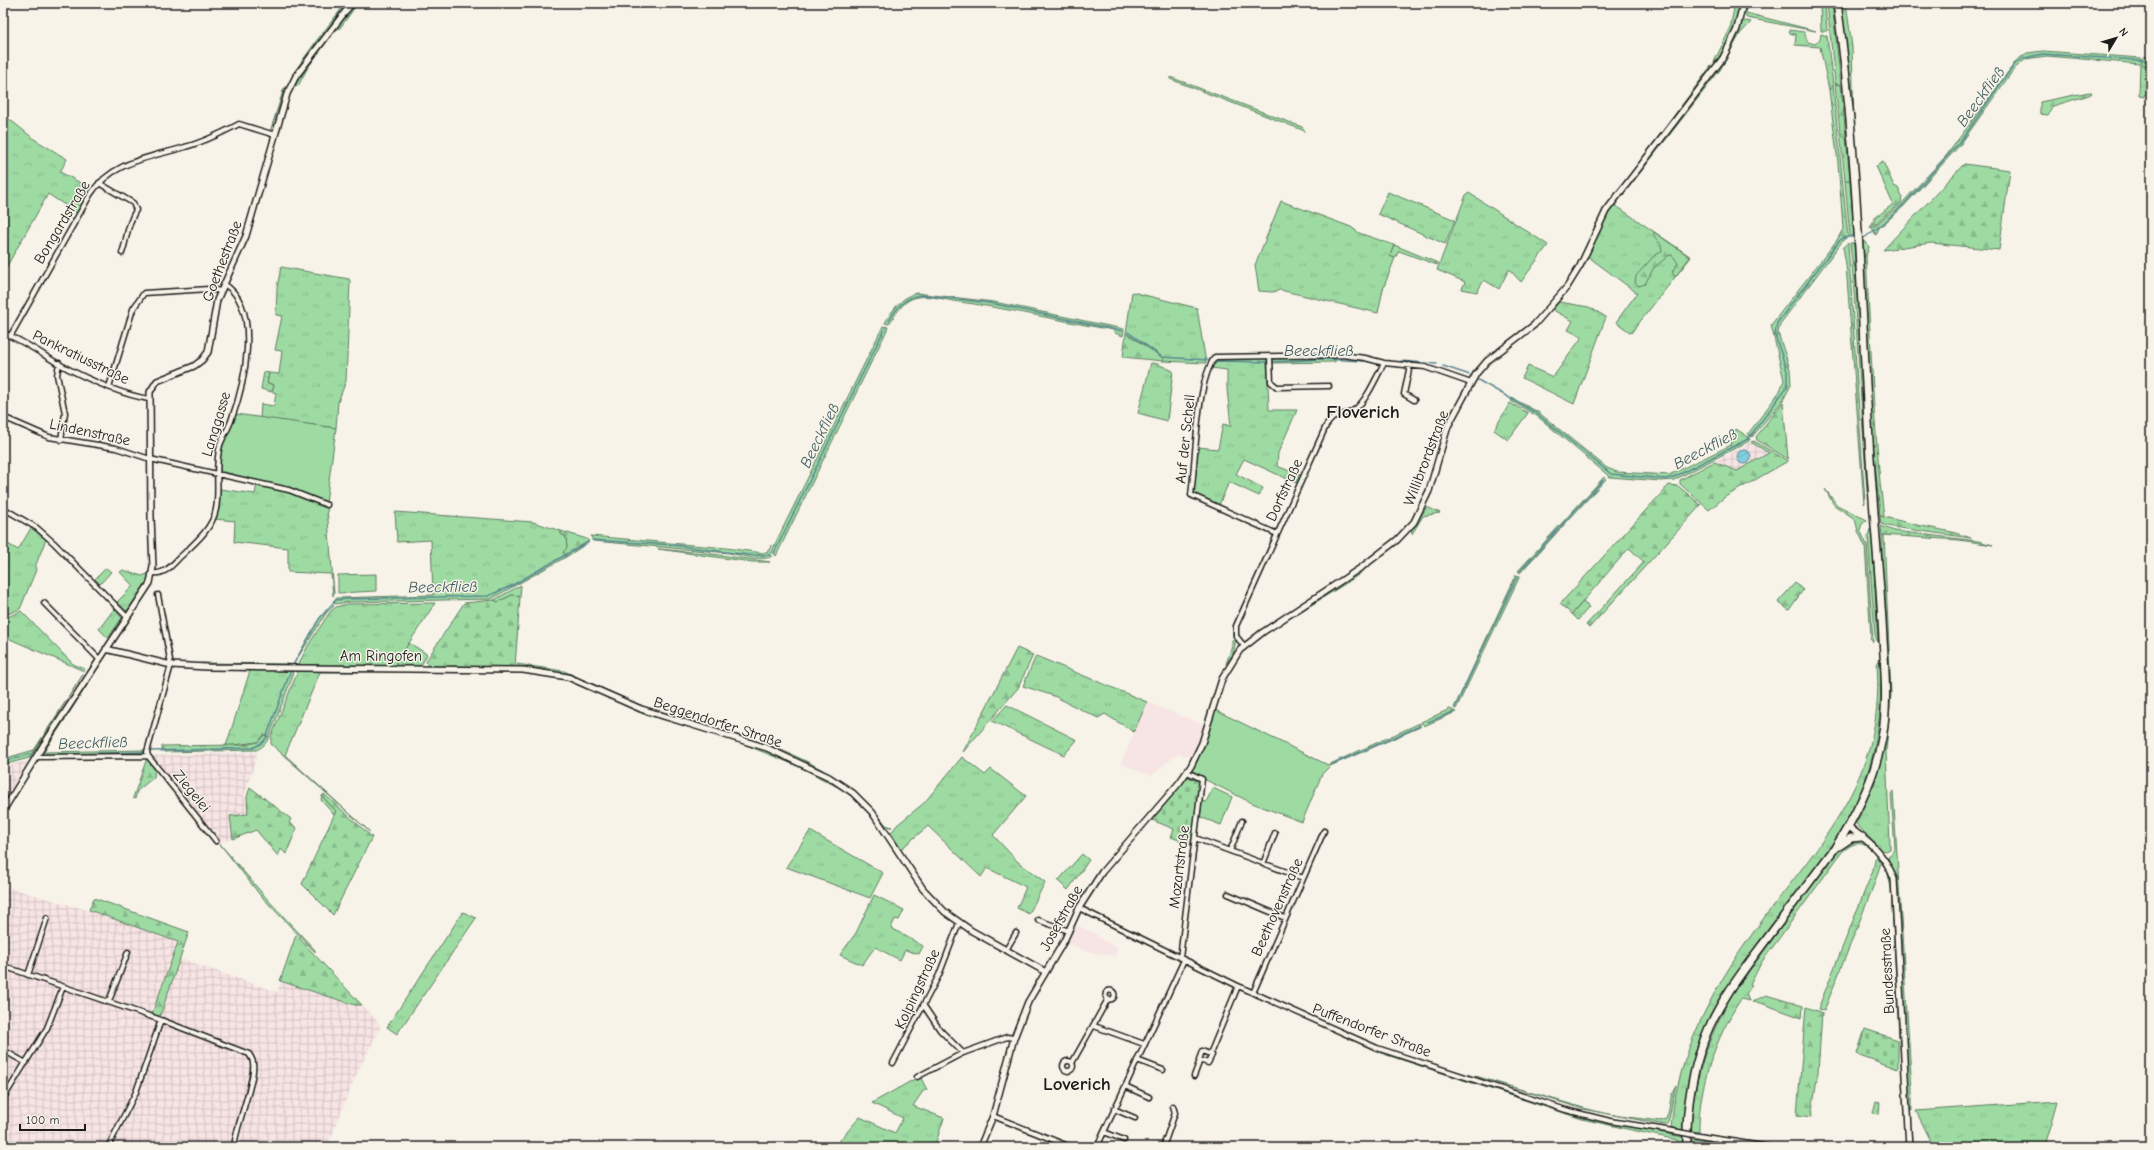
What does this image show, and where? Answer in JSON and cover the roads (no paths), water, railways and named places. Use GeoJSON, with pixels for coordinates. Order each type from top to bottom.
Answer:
{"type":"FeatureCollection","features":[{"type":"Feature","properties":{"kind":"main road"},"geometry":{"type":"LineString","coordinates":[[1687,1147],[1687,1114],[1691,1086],[1703,1042],[1716,1013],[1740,975],[1836,848],[1849,827],[1874,770],[1883,737],[1885,678],[1870,460],[1853,155],[1837,3]]}},
{"type":"Feature","properties":{"kind":"main road"},"geometry":{"type":"LineString","coordinates":[[1836,848],[1851,838],[1862,837]]}},
{"type":"Feature","properties":{"kind":"street","name":"Goethestraße"},"geometry":{"type":"LineString","coordinates":[[3,811],[99,659],[150,583],[153,573],[149,398],[153,386],[157,381],[194,366],[205,358],[210,347],[217,300],[246,236],[287,94],[296,76],[352,3]]}},
{"type":"Feature","properties":{"kind":"street","name":"Willibrordstraße"},"geometry":{"type":"LineString","coordinates":[[1207,725],[1222,679],[1235,656],[1244,646],[1362,567],[1397,540],[1414,522],[1429,492],[1448,426],[1472,382],[1487,361],[1534,325],[1558,298],[1578,270],[1606,211],[1720,63],[1737,29],[1743,3]]}},
{"type":"Feature","properties":{"kind":"street","name":"Bongardstraße"},"geometry":{"type":"LineString","coordinates":[[11,336],[99,183],[117,168],[132,161],[186,147],[209,139],[239,124],[276,135]]}},
{"type":"Feature","properties":{"kind":"street"},"geometry":{"type":"LineString","coordinates":[[99,183],[134,202],[136,206],[136,210],[125,234],[126,241],[122,253]]}},
{"type":"Feature","properties":{"kind":"street","name":"Langgasse"},"geometry":{"type":"LineString","coordinates":[[153,573],[158,574],[170,566],[207,529],[216,509],[216,462],[221,443],[232,420],[237,402],[247,344],[248,326],[236,294],[224,284]]}},
{"type":"Feature","properties":{"kind":"street"},"geometry":{"type":"LineString","coordinates":[[109,386],[132,309],[144,293],[209,289],[221,291]]}},
{"type":"Feature","properties":{"kind":"street","name":"Pankratiusstraße"},"geometry":{"type":"LineString","coordinates":[[3,332],[59,363],[109,386],[130,395],[149,398]]}},
{"type":"Feature","properties":{"kind":"street","name":"Auf der Schell"},"geometry":{"type":"LineString","coordinates":[[1270,357],[1218,355],[1209,364],[1202,388],[1191,495],[1277,534]]}},
{"type":"Feature","properties":{"kind":"street"},"geometry":{"type":"LineString","coordinates":[[1329,386],[1277,387],[1271,382],[1270,357],[1342,355],[1365,358],[1384,363],[1410,365],[1438,370],[1472,382]]}},
{"type":"Feature","properties":{"kind":"street"},"geometry":{"type":"LineString","coordinates":[[59,363],[57,375],[65,413],[60,440]]}},
{"type":"Feature","properties":{"kind":"street","name":"Dorfstraße"},"geometry":{"type":"LineString","coordinates":[[1244,646],[1236,636],[1236,626],[1326,426],[1337,414],[1349,413],[1357,408],[1384,363]]}},
{"type":"Feature","properties":{"kind":"street"},"geometry":{"type":"LineString","coordinates":[[1410,365],[1404,394],[1414,400]]}},
{"type":"Feature","properties":{"kind":"street","name":"Lindenstraße"},"geometry":{"type":"LineString","coordinates":[[3,417],[49,438],[99,445],[150,459],[289,490],[327,505]]}},
{"type":"Feature","properties":{"kind":"street"},"geometry":{"type":"LineString","coordinates":[[3,508],[37,528],[54,543],[127,617]]}},
{"type":"Feature","properties":{"kind":"street"},"geometry":{"type":"LineString","coordinates":[[36,757],[148,756],[147,752],[171,664],[158,595]]}},
{"type":"Feature","properties":{"kind":"street"},"geometry":{"type":"LineString","coordinates":[[44,603],[99,659]]}},
{"type":"Feature","properties":{"kind":"street","name":"Am Ringofen"},"geometry":{"type":"LineString","coordinates":[[106,649],[171,664],[296,669],[523,670],[568,677],[589,685]]}},
{"type":"Feature","properties":{"kind":"street","name":"Beggendorfer Straße"},"geometry":{"type":"LineString","coordinates":[[589,685],[641,709],[767,748],[817,770],[839,783],[853,793],[872,812],[923,889],[934,902],[958,923],[1044,971]]}},
{"type":"Feature","properties":{"kind":"street","name":"Josefstraße"},"geometry":{"type":"LineString","coordinates":[[980,1147],[993,1116],[1014,1038],[1028,1002],[1044,971],[1064,941],[1079,908],[1102,872],[1187,772],[1197,755],[1207,725]]}},
{"type":"Feature","properties":{"kind":"street","name":"Ziegelei"},"geometry":{"type":"LineString","coordinates":[[148,756],[216,841]]}},
{"type":"Feature","properties":{"kind":"street","name":"Mozartstraße"},"geometry":{"type":"LineString","coordinates":[[1180,958],[1202,779],[1187,772]]}},
{"type":"Feature","properties":{"kind":"street"},"geometry":{"type":"LineString","coordinates":[[1230,851],[1242,821]]}},
{"type":"Feature","properties":{"kind":"street","name":"Bundesstraße"},"geometry":{"type":"LineString","coordinates":[[1849,827],[1878,849],[1887,863],[1894,886],[1909,1147]]}},
{"type":"Feature","properties":{"kind":"street","name":"Beethovenstraße"},"geometry":{"type":"LineString","coordinates":[[1253,993],[1302,878],[1324,831]]}},
{"type":"Feature","properties":{"kind":"street"},"geometry":{"type":"LineString","coordinates":[[1263,864],[1275,833]]}},
{"type":"Feature","properties":{"kind":"street"},"geometry":{"type":"LineString","coordinates":[[1195,838],[1302,878]]}},
{"type":"Feature","properties":{"kind":"street"},"geometry":{"type":"LineString","coordinates":[[1228,894],[1285,918]]}},
{"type":"Feature","properties":{"kind":"street","name":"Puffendorfer Straße"},"geometry":{"type":"LineString","coordinates":[[1079,908],[1238,986],[1345,1035],[1444,1071],[1581,1114],[1705,1137],[1770,1147]]}},
{"type":"Feature","properties":{"kind":"street"},"geometry":{"type":"LineString","coordinates":[[28,975],[48,918]]}},
{"type":"Feature","properties":{"kind":"street"},"geometry":{"type":"LineString","coordinates":[[1038,920],[1069,930]]}},
{"type":"Feature","properties":{"kind":"street","name":"Kolpingstraße"},"geometry":{"type":"LineString","coordinates":[[893,1063],[939,975],[958,923]]}},
{"type":"Feature","properties":{"kind":"street"},"geometry":{"type":"LineString","coordinates":[[1006,950],[1016,933]]}},
{"type":"Feature","properties":{"kind":"street"},"geometry":{"type":"LineString","coordinates":[[109,1001],[128,952]]}},
{"type":"Feature","properties":{"kind":"street"},"geometry":{"type":"LineString","coordinates":[[1097,1147],[1184,960]]}},
{"type":"Feature","properties":{"kind":"street"},"geometry":{"type":"LineString","coordinates":[[3,966],[109,1001],[249,1054],[254,1062],[253,1073],[235,1135],[234,1147]]}},
{"type":"Feature","properties":{"kind":"street"},"geometry":{"type":"LineString","coordinates":[[1200,1060],[1208,1063],[1212,1055],[1210,1054],[1238,986]]}},
{"type":"Feature","properties":{"kind":"street"},"geometry":{"type":"LineString","coordinates":[[3,1099],[47,1028],[63,987]]}},
{"type":"Feature","properties":{"kind":"street"},"geometry":{"type":"LineString","coordinates":[[1072,1064],[1108,999]]}},
{"type":"Feature","properties":{"kind":"street"},"geometry":{"type":"LineString","coordinates":[[924,1006],[940,1030],[963,1053]]}},
{"type":"Feature","properties":{"kind":"street"},"geometry":{"type":"LineString","coordinates":[[108,1147],[136,1092],[161,1020]]}},
{"type":"Feature","properties":{"kind":"street"},"geometry":{"type":"LineString","coordinates":[[1094,1026],[1144,1044]]}},
{"type":"Feature","properties":{"kind":"street"},"geometry":{"type":"LineString","coordinates":[[917,1077],[963,1053],[1007,1037],[1014,1038]]}},
{"type":"Feature","properties":{"kind":"street"},"geometry":{"type":"LineString","coordinates":[[3,1050],[26,1064]]}},
{"type":"Feature","properties":{"kind":"street"},"geometry":{"type":"LineString","coordinates":[[1194,1076],[1202,1051],[1210,1054]]}},
{"type":"Feature","properties":{"kind":"street"},"geometry":{"type":"LineString","coordinates":[[1137,1060],[1163,1070]]}},
{"type":"Feature","properties":{"kind":"street"},"geometry":{"type":"LineString","coordinates":[[1125,1086],[1149,1097]]}},
{"type":"Feature","properties":{"kind":"street"},"geometry":{"type":"LineString","coordinates":[[1163,1147],[1175,1113],[1173,1106]]}},
{"type":"Feature","properties":{"kind":"street"},"geometry":{"type":"LineString","coordinates":[[1114,1109],[1135,1118]]}},
{"type":"Feature","properties":{"kind":"street"},"geometry":{"type":"LineString","coordinates":[[993,1116],[1071,1147]]}},
{"type":"Feature","properties":{"kind":"street"},"geometry":{"type":"LineString","coordinates":[[1104,1132],[1124,1140]]}},
{"type":"Feature","properties":{"kind":"water"},"geometry":{"type":"Polygon","coordinates":[[[1741,450],[1747,450],[1751,454],[1751,460],[1747,464],[1741,464],[1737,460],[1737,454],[1741,450]]]}},
{"type":"Feature","properties":{"kind":"waterway","name":"Beeckfließ"},"geometry":{"type":"LineString","coordinates":[[1864,238],[1884,223],[1904,204],[1961,141],[2005,77],[2015,64],[2024,58],[2043,54],[2151,61]]}},
{"type":"Feature","properties":{"kind":"waterway","name":"Beeckfließ"},"geometry":{"type":"LineString","coordinates":[[1478,380],[1536,413],[1611,474],[1665,479],[1674,477],[1748,439],[1787,387],[1787,371],[1775,335],[1777,323],[1839,241],[1843,238],[1855,236]]}},
{"type":"Feature","properties":{"kind":"waterway","name":"Beeckfließ"},"geometry":{"type":"LineString","coordinates":[[889,321],[906,300],[921,295],[990,303],[1122,331]]}},
{"type":"Feature","properties":{"kind":"waterway","name":"Beeckfließ"},"geometry":{"type":"LineString","coordinates":[[774,553],[885,328]]}},
{"type":"Feature","properties":{"kind":"waterway","name":"Beeckfließ"},"geometry":{"type":"LineString","coordinates":[[1128,332],[1162,357],[1208,360]]}},
{"type":"Feature","properties":{"kind":"waterway","name":"Beeckfließ"},"geometry":{"type":"LineString","coordinates":[[1273,362],[1322,359],[1364,361]]}},
{"type":"Feature","properties":{"kind":"waterway","name":"Beeckfließ"},"geometry":{"type":"LineString","coordinates":[[1215,364],[1218,361],[1267,362]]}},
{"type":"Feature","properties":{"kind":"waterway","name":"Beeckfließ"},"geometry":{"type":"LineString","coordinates":[[1401,361],[1437,364]]}},
{"type":"Feature","properties":{"kind":"waterway","name":"Beeckfließ"},"geometry":{"type":"LineString","coordinates":[[1443,366],[1470,375]]}},
{"type":"Feature","properties":{"kind":"waterway"},"geometry":{"type":"LineString","coordinates":[[1520,571],[1603,480]]}},
{"type":"Feature","properties":{"kind":"waterway","name":"Beeckfließ"},"geometry":{"type":"LineString","coordinates":[[592,540],[673,545],[749,555],[770,555]]}},
{"type":"Feature","properties":{"kind":"waterway","name":"Beeckfließ"},"geometry":{"type":"LineString","coordinates":[[334,603],[336,600],[349,599],[488,596],[511,586],[588,542]]}},
{"type":"Feature","properties":{"kind":"waterway"},"geometry":{"type":"LineString","coordinates":[[1455,707],[1517,577]]}},
{"type":"Feature","properties":{"kind":"waterway","name":"Beeckfließ"},"geometry":{"type":"LineString","coordinates":[[293,665],[319,619],[333,603]]}},
{"type":"Feature","properties":{"kind":"waterway","name":"Beeckfließ"},"geometry":{"type":"LineString","coordinates":[[151,751],[253,748],[263,742],[266,738],[291,670]]}},
{"type":"Feature","properties":{"kind":"waterway"},"geometry":{"type":"LineString","coordinates":[[1428,722],[1453,712]]}},
{"type":"Feature","properties":{"kind":"waterway"},"geometry":{"type":"LineString","coordinates":[[1331,765],[1420,726]]}},
{"type":"Feature","properties":{"kind":"waterway","name":"Beeckfließ"},"geometry":{"type":"LineString","coordinates":[[41,755],[145,752]]}},
{"type":"Feature","properties":{"kind":"waterway","name":"Beeckfließ"},"geometry":{"type":"LineString","coordinates":[[3,762],[30,754]]}},
{"type":"Feature","properties":{"kind":"district","name":"Floverich"},"geometry":{"type":"Point","coordinates":[1363,411]}},
{"type":"Feature","properties":{"kind":"district","name":"Loverich"},"geometry":{"type":"Point","coordinates":[1077,1083]}}]}
